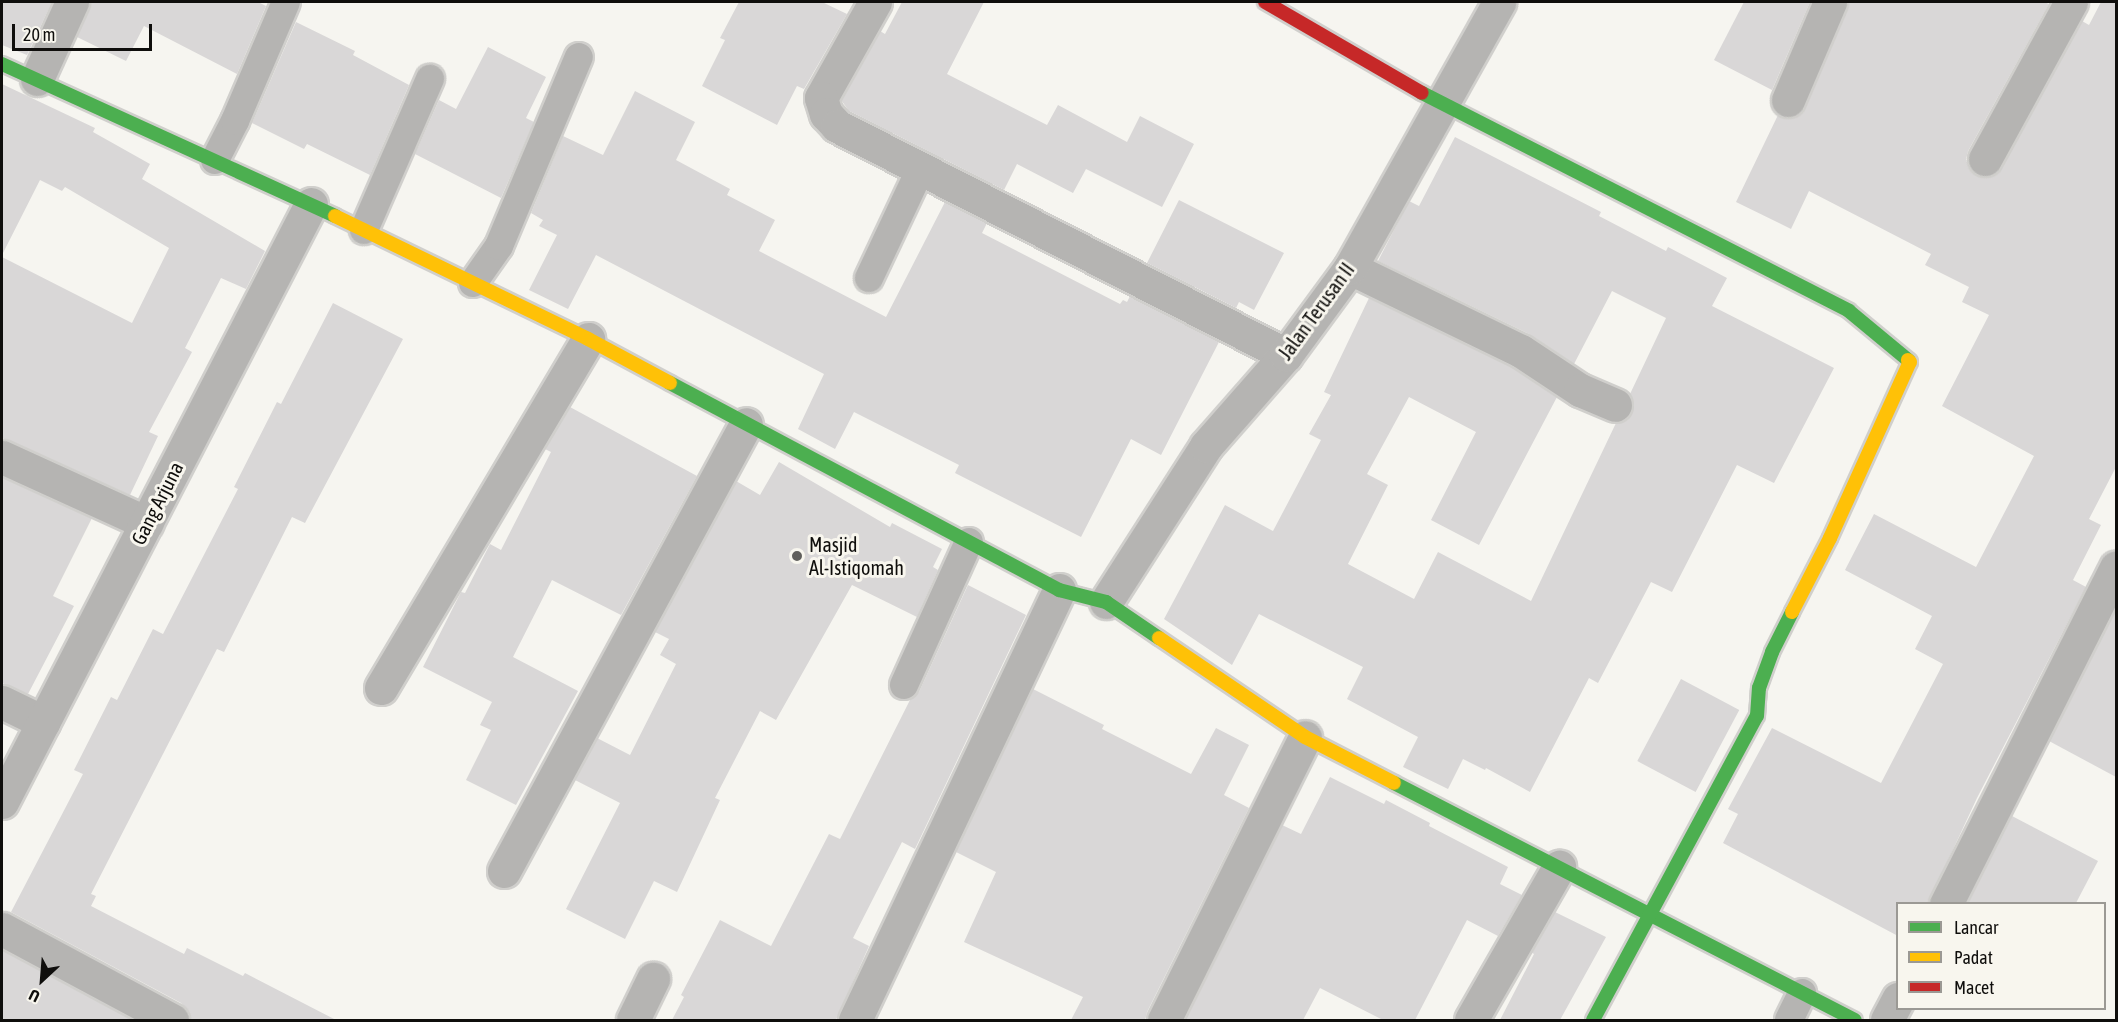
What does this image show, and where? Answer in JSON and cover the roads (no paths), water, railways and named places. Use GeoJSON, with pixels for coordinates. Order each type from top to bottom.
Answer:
{"type":"FeatureCollection","features":[{"type":"Feature","properties":{"kind":"street"},"geometry":{"type":"LineString","coordinates":[[37,79],[72,2]]}},
{"type":"Feature","properties":{"kind":"street"},"geometry":{"type":"LineString","coordinates":[[874,2],[821,98],[826,114],[837,126],[1286,355]]}},
{"type":"Feature","properties":{"kind":"street"},"geometry":{"type":"LineString","coordinates":[[1265,2],[1442,105],[1850,311],[1910,362],[1830,538],[1772,652],[1759,687],[1757,716],[1593,1020]]}},
{"type":"Feature","properties":{"kind":"street","name":"Jalan Terusan II"},"geometry":{"type":"LineString","coordinates":[[1106,602],[1206,446],[1286,355],[1350,268],[1499,2]]}},
{"type":"Feature","properties":{"kind":"street"},"geometry":{"type":"LineString","coordinates":[[1788,99],[1830,2]]}},
{"type":"Feature","properties":{"kind":"street"},"geometry":{"type":"LineString","coordinates":[[1985,159],[2071,2]]}},
{"type":"Feature","properties":{"kind":"street"},"geometry":{"type":"LineString","coordinates":[[2,64],[311,204],[588,339],[1059,590],[1106,602],[1305,737],[1856,1020]]}},
{"type":"Feature","properties":{"kind":"street","name":"Gang Arjuna"},"geometry":{"type":"LineString","coordinates":[[2,802],[311,204]]}},
{"type":"Feature","properties":{"kind":"street"},"geometry":{"type":"LineString","coordinates":[[1350,268],[1521,351],[1580,390],[1615,405]]}},
{"type":"Feature","properties":{"kind":"street"},"geometry":{"type":"LineString","coordinates":[[381,688],[588,339]]}},
{"type":"Feature","properties":{"kind":"street"},"geometry":{"type":"LineString","coordinates":[[504,872],[746,424]]}},
{"type":"Feature","properties":{"kind":"street"},"geometry":{"type":"LineString","coordinates":[[2,457],[147,524]]}},
{"type":"Feature","properties":{"kind":"street"},"geometry":{"type":"LineString","coordinates":[[1947,902],[2116,568]]}},
{"type":"Feature","properties":{"kind":"street"},"geometry":{"type":"LineString","coordinates":[[855,1020],[1059,590]]}},
{"type":"Feature","properties":{"kind":"street"},"geometry":{"type":"LineString","coordinates":[[2,702],[43,722]]}},
{"type":"Feature","properties":{"kind":"street"},"geometry":{"type":"LineString","coordinates":[[1164,1020],[1305,737]]}},
{"type":"Feature","properties":{"kind":"street"},"geometry":{"type":"LineString","coordinates":[[1471,1020],[1559,867]]}},
{"type":"Feature","properties":{"kind":"street"},"geometry":{"type":"LineString","coordinates":[[2,929],[172,1020]]}},
{"type":"Feature","properties":{"kind":"street"},"geometry":{"type":"LineString","coordinates":[[633,1020],[653,979]]}},
{"type":"Feature","properties":{"kind":"street"},"geometry":{"type":"LineString","coordinates":[[1887,1020],[1896,1003]]}},
{"type":"Feature","properties":{"kind":"lane"},"geometry":{"type":"LineString","coordinates":[[215,160],[235,121],[286,2]]}},
{"type":"Feature","properties":{"kind":"lane"},"geometry":{"type":"LineString","coordinates":[[473,283],[499,246],[579,57]]}},
{"type":"Feature","properties":{"kind":"lane"},"geometry":{"type":"LineString","coordinates":[[364,230],[430,79]]}},
{"type":"Feature","properties":{"kind":"lane"},"geometry":{"type":"LineString","coordinates":[[868,278],[920,170]]}},
{"type":"Feature","properties":{"kind":"lane"},"geometry":{"type":"LineString","coordinates":[[903,685],[969,542]]}},
{"type":"Feature","properties":{"kind":"lane"},"geometry":{"type":"LineString","coordinates":[[1789,1020],[1802,993]]}},
{"type":"Feature","properties":{"kind":"place","name":"Masjid Al-Istiqomah"},"geometry":{"type":"Point","coordinates":[797,556]}}]}
